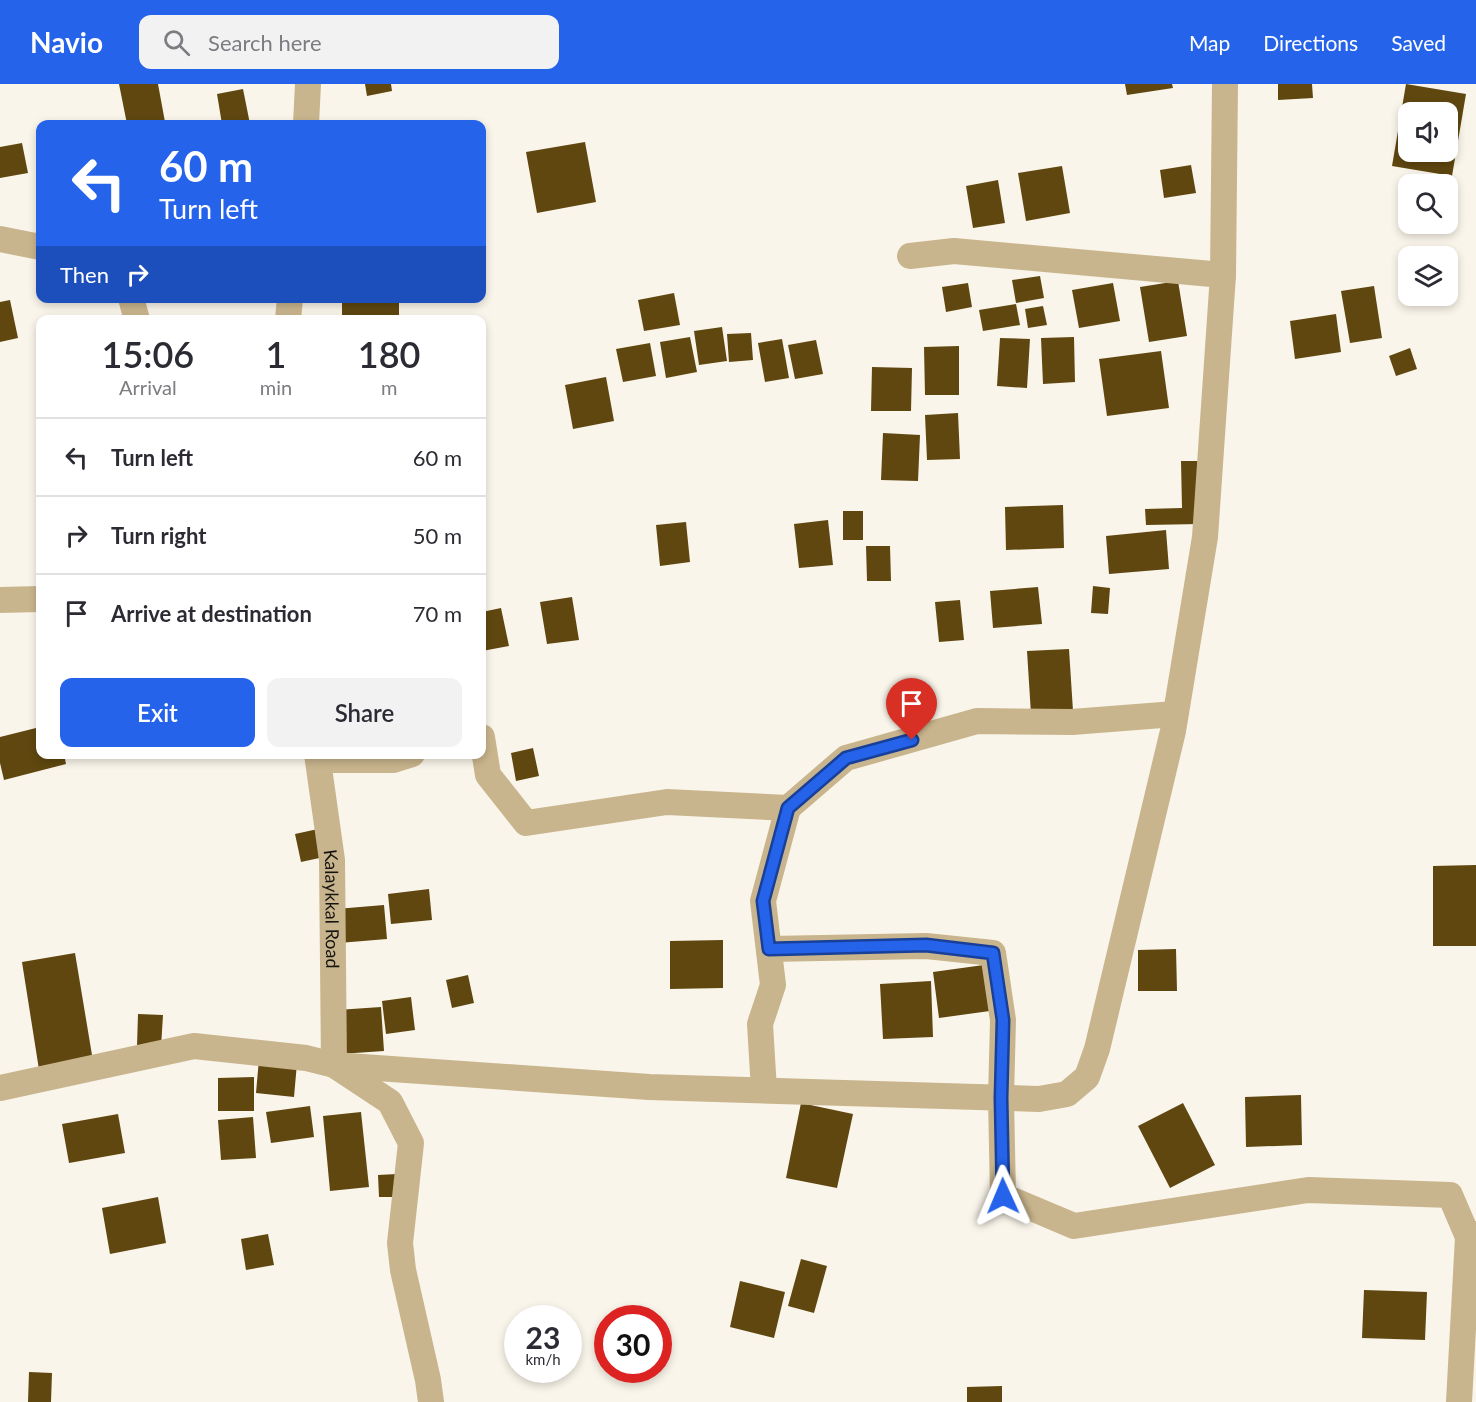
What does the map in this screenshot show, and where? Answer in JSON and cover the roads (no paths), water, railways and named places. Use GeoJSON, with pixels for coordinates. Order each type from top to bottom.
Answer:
{"type":"FeatureCollection","features":[{"type":"Feature","properties":{"kind":"street"},"geometry":{"type":"LineString","coordinates":[[306,120],[308,84]]}},
{"type":"Feature","properties":{"kind":"street"},"geometry":{"type":"LineString","coordinates":[[0,1088],[194,1046],[306,1058],[334,1065],[649,1087],[1039,1099],[1067,1094],[1087,1077],[1097,1049],[1173,731],[1205,537],[1223,275],[1225,84]]}},
{"type":"Feature","properties":{"kind":"street"},"geometry":{"type":"LineString","coordinates":[[0,239],[36,246]]}},
{"type":"Feature","properties":{"kind":"street"},"geometry":{"type":"LineString","coordinates":[[910,256],[954,251],[1223,275]]}},
{"type":"Feature","properties":{"kind":"street"},"geometry":{"type":"LineString","coordinates":[[0,600],[36,599]]}},
{"type":"Feature","properties":{"kind":"street"},"geometry":{"type":"LineString","coordinates":[[764,1090],[760,1024],[773,985],[763,901],[788,808],[846,758],[977,721],[1072,722],[1175,714]]}},
{"type":"Feature","properties":{"kind":"street","name":"Kalaykkal Road"},"geometry":{"type":"LineString","coordinates":[[317,759],[332,860],[334,1065]]}},
{"type":"Feature","properties":{"kind":"street"},"geometry":{"type":"LineString","coordinates":[[368,759],[396,759]]}},
{"type":"Feature","properties":{"kind":"street"},"geometry":{"type":"LineString","coordinates":[[485,759],[488,775],[526,823],[667,802],[788,808]]}},
{"type":"Feature","properties":{"kind":"street"},"geometry":{"type":"LineString","coordinates":[[769,949],[926,945],[993,953],[1003,1020],[1001,1098],[1003,1196],[1074,1226],[1308,1190],[1450,1195],[1472,1236],[1459,1402]]}},
{"type":"Feature","properties":{"kind":"street"},"geometry":{"type":"LineString","coordinates":[[334,1065],[390,1102],[411,1143],[400,1243],[403,1270],[431,1402]]}}]}
